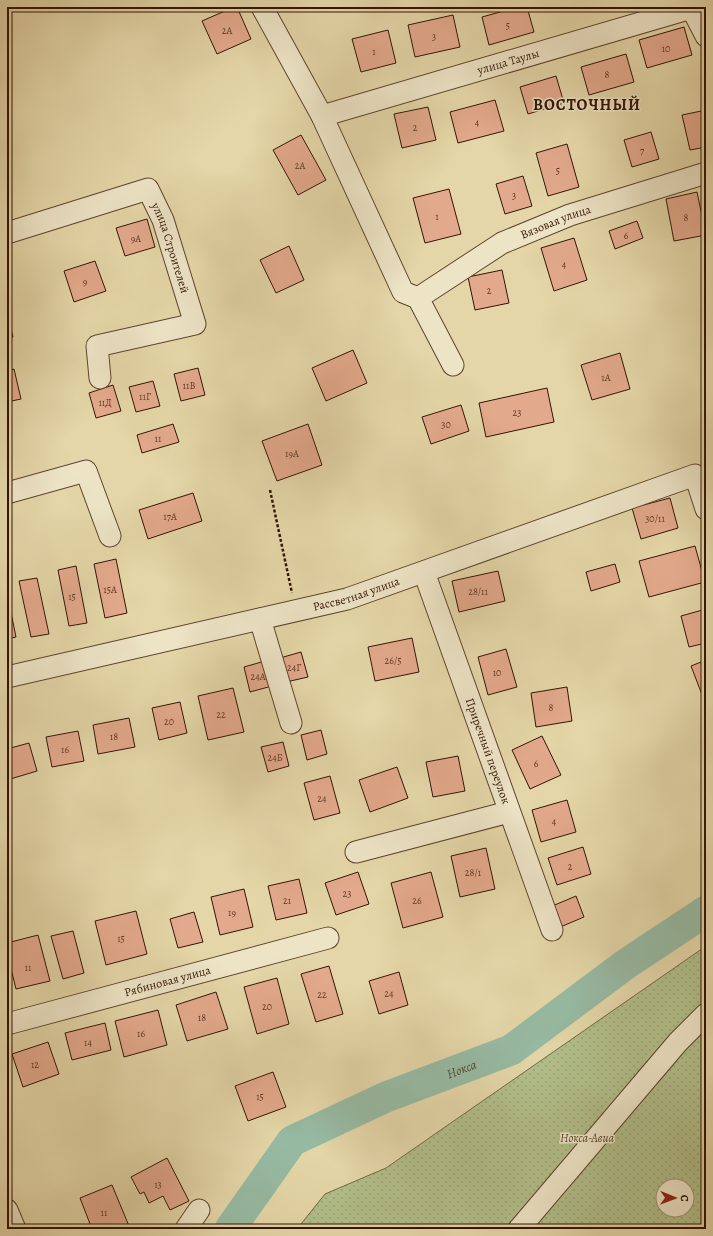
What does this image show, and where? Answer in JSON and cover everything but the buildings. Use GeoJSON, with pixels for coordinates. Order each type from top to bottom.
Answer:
{"type":"FeatureCollection","features":[{"type":"Feature","properties":{"kind":"street"},"geometry":{"type":"LineString","coordinates":[[262,7],[322,116],[403,292],[418,298],[453,365]]}},
{"type":"Feature","properties":{"kind":"street"},"geometry":{"type":"LineString","coordinates":[[693,8],[706,36]]}},
{"type":"Feature","properties":{"kind":"street","name":"улица Таулы"},"geometry":{"type":"LineString","coordinates":[[322,116],[693,8]]}},
{"type":"Feature","properties":{"kind":"street","name":"Вязовая улица"},"geometry":{"type":"LineString","coordinates":[[418,298],[502,243],[570,215],[706,173]]}},
{"type":"Feature","properties":{"kind":"street","name":"улица Строителей"},"geometry":{"type":"LineString","coordinates":[[7,233],[148,189],[163,220],[195,324],[98,346],[100,378]]}},
{"type":"Feature","properties":{"kind":"street"},"geometry":{"type":"LineString","coordinates":[[7,493],[86,471],[110,536]]}},
{"type":"Feature","properties":{"kind":"street","name":"Рассветная улица"},"geometry":{"type":"LineString","coordinates":[[7,677],[346,599],[695,475],[706,509]]}},
{"type":"Feature","properties":{"kind":"street","name":"Приречный переулок"},"geometry":{"type":"LineString","coordinates":[[424,572],[552,930]]}},
{"type":"Feature","properties":{"kind":"street"},"geometry":{"type":"LineString","coordinates":[[260,619],[291,724]]}},
{"type":"Feature","properties":{"kind":"street"},"geometry":{"type":"LineString","coordinates":[[356,852],[509,812]]}},
{"type":"Feature","properties":{"kind":"street","name":"Рябиновая улица"},"geometry":{"type":"LineString","coordinates":[[7,1024],[328,938]]}},
{"type":"Feature","properties":{"kind":"street"},"geometry":{"type":"LineString","coordinates":[[519,1229],[678,1042],[706,1014]]}},
{"type":"Feature","properties":{"kind":"street"},"geometry":{"type":"LineString","coordinates":[[7,1210],[15,1229]]}},
{"type":"Feature","properties":{"kind":"street"},"geometry":{"type":"LineString","coordinates":[[186,1229],[199,1210]]}},
{"type":"Feature","properties":{"kind":"path"},"geometry":{"type":"LineString","coordinates":[[270,490],[295,611]]}},
{"type":"Feature","properties":{"kind":"green space","name":"Нокса-Авиа"},"geometry":{"type":"Polygon","coordinates":[[[706,946],[706,1229],[297,1229],[325,1194],[386,1168],[706,946]]]}},
{"type":"Feature","properties":{"kind":"waterway","name":"Нокса"},"geometry":{"type":"LineString","coordinates":[[230,1229],[292,1141],[386,1097],[511,1050],[626,964],[706,911]]}},
{"type":"Feature","properties":{"kind":"district","name":"ВОСТОЧНЫЙ"},"geometry":{"type":"Point","coordinates":[587,105]}}]}
